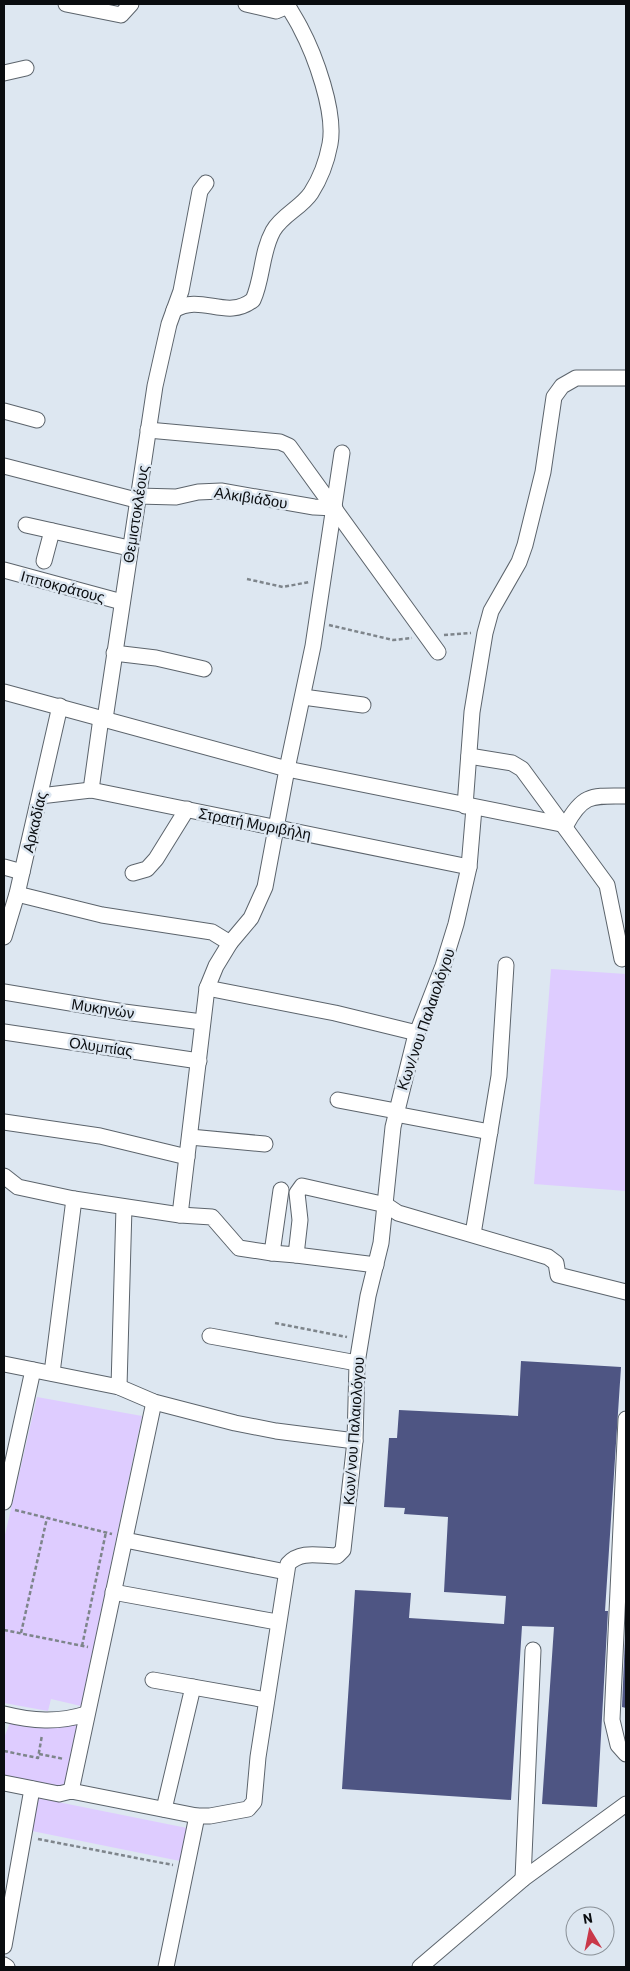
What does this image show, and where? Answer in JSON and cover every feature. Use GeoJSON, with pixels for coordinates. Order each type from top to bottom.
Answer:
{"type":"FeatureCollection","features":[{"type":"Feature","properties":{"kind":"street"},"geometry":{"type":"LineString","coordinates":[[66,4],[121,15],[131,4]]}},
{"type":"Feature","properties":{"kind":"street"},"geometry":{"type":"LineString","coordinates":[[174,310],[185,304],[237,308],[246,306],[253,300],[267,244],[274,229],[281,220],[309,196],[317,182],[330,143],[328,109],[314,60],[300,26],[287,5],[276,11],[246,4]]}},
{"type":"Feature","properties":{"kind":"street"},"geometry":{"type":"LineString","coordinates":[[4,72],[26,68]]}},
{"type":"Feature","properties":{"kind":"street","name":"Θεμιστοκλέους"},"geometry":{"type":"LineString","coordinates":[[91,790],[122,602],[136,498],[165,339],[182,291],[200,191],[206,183]]}},
{"type":"Feature","properties":{"kind":"street","name":"Κων/νου Παλαιολόγου"},"geometry":{"type":"LineString","coordinates":[[4,1783],[59,1794],[71,1791],[197,1816],[210,1816],[248,1809],[254,1802],[258,1758],[277,1622],[288,1564],[294,1556],[303,1554],[337,1556],[343,1550],[355,1440],[357,1363],[386,1205],[396,1113],[417,1034],[451,941],[469,867],[469,756],[472,712],[485,633],[491,611],[519,562],[526,545],[543,472],[552,404],[556,392],[566,382],[576,378],[626,378]]}},
{"type":"Feature","properties":{"kind":"street"},"geometry":{"type":"LineString","coordinates":[[4,411],[37,420]]}},
{"type":"Feature","properties":{"kind":"street"},"geometry":{"type":"LineString","coordinates":[[148,430],[283,443],[294,450],[438,652]]}},
{"type":"Feature","properties":{"kind":"street"},"geometry":{"type":"LineString","coordinates":[[180,1215],[207,988],[216,966],[230,943],[250,918],[265,887],[287,769],[318,623],[342,453]]}},
{"type":"Feature","properties":{"kind":"street","name":"Αλκιβιάδου"},"geometry":{"type":"LineString","coordinates":[[4,466],[136,498],[176,497],[198,492],[221,491],[314,507],[335,508]]}},
{"type":"Feature","properties":{"kind":"street"},"geometry":{"type":"LineString","coordinates":[[26,524],[129,548]]}},
{"type":"Feature","properties":{"kind":"street"},"geometry":{"type":"LineString","coordinates":[[44,561],[52,531]]}},
{"type":"Feature","properties":{"kind":"street","name":"Ιπποκράτους"},"geometry":{"type":"LineString","coordinates":[[4,570],[122,602]]}},
{"type":"Feature","properties":{"kind":"street"},"geometry":{"type":"LineString","coordinates":[[114,653],[156,658],[204,669]]}},
{"type":"Feature","properties":{"kind":"street"},"geometry":{"type":"LineString","coordinates":[[4,692],[287,769],[566,825]]}},
{"type":"Feature","properties":{"kind":"street"},"geometry":{"type":"LineString","coordinates":[[303,697],[363,705]]}},
{"type":"Feature","properties":{"kind":"street","name":"Αρκαδίας"},"geometry":{"type":"LineString","coordinates":[[4,938],[17,894],[60,706]]}},
{"type":"Feature","properties":{"kind":"street"},"geometry":{"type":"LineString","coordinates":[[469,756],[512,763],[522,769],[566,825],[607,884],[622,958]]}},
{"type":"Feature","properties":{"kind":"street","name":"Στρατή Μυριβήλη"},"geometry":{"type":"LineString","coordinates":[[40,796],[91,790],[469,867]]}},
{"type":"Feature","properties":{"kind":"street"},"geometry":{"type":"LineString","coordinates":[[566,825],[578,804],[589,798],[601,795],[626,796]]}},
{"type":"Feature","properties":{"kind":"street"},"geometry":{"type":"LineString","coordinates":[[133,873],[147,869],[156,859],[187,809]]}},
{"type":"Feature","properties":{"kind":"street"},"geometry":{"type":"LineString","coordinates":[[4,867],[22,872]]}},
{"type":"Feature","properties":{"kind":"street"},"geometry":{"type":"LineString","coordinates":[[17,894],[102,915],[212,932],[230,943]]}},
{"type":"Feature","properties":{"kind":"street"},"geometry":{"type":"LineString","coordinates":[[472,1234],[499,1076],[506,965]]}},
{"type":"Feature","properties":{"kind":"street"},"geometry":{"type":"LineString","coordinates":[[207,988],[335,1013],[417,1034]]}},
{"type":"Feature","properties":{"kind":"street","name":"Μυκηνών"},"geometry":{"type":"LineString","coordinates":[[4,992],[124,1012],[202,1022]]}},
{"type":"Feature","properties":{"kind":"street","name":"Ολυμπίας"},"geometry":{"type":"LineString","coordinates":[[4,1032],[199,1061]]}},
{"type":"Feature","properties":{"kind":"street"},"geometry":{"type":"LineString","coordinates":[[338,1100],[490,1132]]}},
{"type":"Feature","properties":{"kind":"street"},"geometry":{"type":"LineString","coordinates":[[4,1122],[100,1136],[187,1157]]}},
{"type":"Feature","properties":{"kind":"street"},"geometry":{"type":"LineString","coordinates":[[190,1137],[265,1144]]}},
{"type":"Feature","properties":{"kind":"street"},"geometry":{"type":"LineString","coordinates":[[4,1176],[18,1187],[74,1199],[180,1215],[212,1217],[239,1248],[376,1265]]}},
{"type":"Feature","properties":{"kind":"street"},"geometry":{"type":"LineString","coordinates":[[296,1255],[300,1220],[298,1193],[302,1186],[386,1205],[398,1213],[548,1257],[556,1263],[558,1275],[626,1292]]}},
{"type":"Feature","properties":{"kind":"street"},"geometry":{"type":"LineString","coordinates":[[272,1253],[281,1190]]}},
{"type":"Feature","properties":{"kind":"street"},"geometry":{"type":"LineString","coordinates":[[52,1374],[74,1199]]}},
{"type":"Feature","properties":{"kind":"street"},"geometry":{"type":"LineString","coordinates":[[119,1387],[124,1207]]}},
{"type":"Feature","properties":{"kind":"street"},"geometry":{"type":"LineString","coordinates":[[210,1336],[357,1363]]}},
{"type":"Feature","properties":{"kind":"street"},"geometry":{"type":"LineString","coordinates":[[4,1364],[119,1387],[154,1402],[235,1423],[295,1434],[355,1440]]}},
{"type":"Feature","properties":{"kind":"street"},"geometry":{"type":"LineString","coordinates":[[8,1506],[33,1370]]}},
{"type":"Feature","properties":{"kind":"street"},"geometry":{"type":"LineString","coordinates":[[71,1791],[154,1402]]}},
{"type":"Feature","properties":{"kind":"street"},"geometry":{"type":"LineString","coordinates":[[626,1419],[612,1720],[618,1745],[626,1754]]}},
{"type":"Feature","properties":{"kind":"street"},"geometry":{"type":"LineString","coordinates":[[125,1539],[286,1572]]}},
{"type":"Feature","properties":{"kind":"street"},"geometry":{"type":"LineString","coordinates":[[114,1592],[277,1622]]}},
{"type":"Feature","properties":{"kind":"street"},"geometry":{"type":"LineString","coordinates":[[523,1879],[533,1650]]}},
{"type":"Feature","properties":{"kind":"street"},"geometry":{"type":"LineString","coordinates":[[153,1680],[266,1700]]}},
{"type":"Feature","properties":{"kind":"street"},"geometry":{"type":"LineString","coordinates":[[164,1809],[193,1687]]}},
{"type":"Feature","properties":{"kind":"street"},"geometry":{"type":"LineString","coordinates":[[4,1716],[59,1721],[86,1714]]}},
{"type":"Feature","properties":{"kind":"street"},"geometry":{"type":"LineString","coordinates":[[4,1946],[32,1789]]}},
{"type":"Feature","properties":{"kind":"street"},"geometry":{"type":"LineString","coordinates":[[420,1967],[523,1879],[626,1804]]}},
{"type":"Feature","properties":{"kind":"street"},"geometry":{"type":"LineString","coordinates":[[166,1967],[197,1816]]}},
{"type":"Feature","properties":{"kind":"path"},"geometry":{"type":"LineString","coordinates":[[247,579],[285,586],[324,578]]}},
{"type":"Feature","properties":{"kind":"path"},"geometry":{"type":"LineString","coordinates":[[318,623],[393,640]]}},
{"type":"Feature","properties":{"kind":"path"},"geometry":{"type":"LineString","coordinates":[[275,1324],[361,1340]]}},
{"type":"Feature","properties":{"kind":"path"},"geometry":{"type":"LineString","coordinates":[[8,1506],[47,1518],[106,1532],[125,1539]]}},
{"type":"Feature","properties":{"kind":"path"},"geometry":{"type":"LineString","coordinates":[[21,1633],[47,1518]]}},
{"type":"Feature","properties":{"kind":"path"},"geometry":{"type":"LineString","coordinates":[[82,1646],[106,1532]]}},
{"type":"Feature","properties":{"kind":"path"},"geometry":{"type":"LineString","coordinates":[[4,1630],[101,1650]]}},
{"type":"Feature","properties":{"kind":"path"},"geometry":{"type":"LineString","coordinates":[[4,1751],[38,1758],[45,1721]]}},
{"type":"Feature","properties":{"kind":"path"},"geometry":{"type":"LineString","coordinates":[[38,1754],[77,1761]]}},
{"type":"Feature","properties":{"kind":"path"},"geometry":{"type":"LineString","coordinates":[[24,1836],[186,1867]]}},
{"type":"Feature","properties":{"kind":"shaded area"},"geometry":{"type":"Polygon","coordinates":[[[551,969],[626,974],[626,1191],[534,1184],[551,969]]]}},
{"type":"Feature","properties":{"kind":"shaded area"},"geometry":{"type":"Polygon","coordinates":[[[37,1397],[142,1416],[81,1706],[51,1699],[48,1711],[4,1703],[4,1539],[37,1397]]]}},
{"type":"Feature","properties":{"kind":"shaded area"},"geometry":{"type":"Polygon","coordinates":[[[11,1720],[79,1722],[66,1785],[60,1789],[4,1776],[4,1738],[11,1720]]]}},
{"type":"Feature","properties":{"kind":"shaded area"},"geometry":{"type":"Polygon","coordinates":[[[38,1798],[187,1828],[180,1861],[32,1831],[38,1798]]]}},
{"type":"Feature","properties":{"kind":"building"},"geometry":{"type":"Polygon","coordinates":[[[521,1361],[621,1367],[605,1611],[608,1611],[597,1807],[542,1804],[554,1627],[522,1626],[511,1800],[342,1789],[355,1590],[411,1593],[409,1618],[504,1624],[506,1596],[444,1592],[448,1517],[404,1514],[405,1508],[384,1507],[389,1438],[397,1438],[399,1410],[518,1416],[521,1361]]]}},
{"type":"Feature","properties":{"kind":"building"},"geometry":{"type":"Polygon","coordinates":[[[626,1615],[626,1708],[622,1707],[626,1615]]]}}]}
